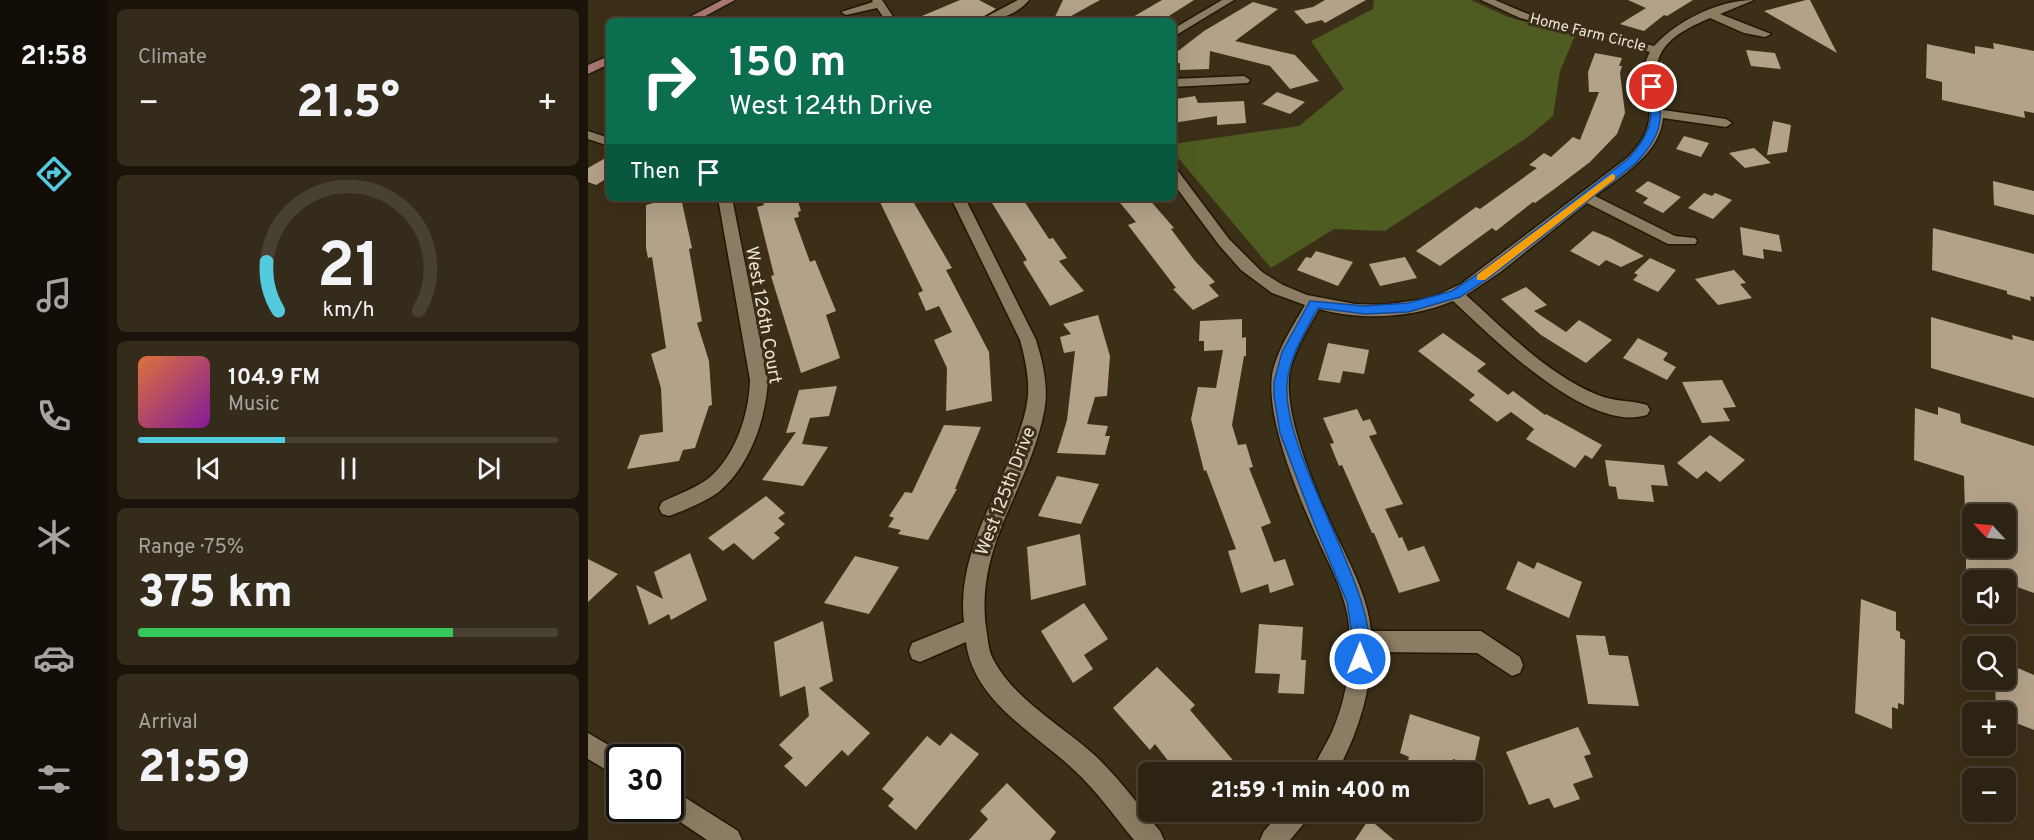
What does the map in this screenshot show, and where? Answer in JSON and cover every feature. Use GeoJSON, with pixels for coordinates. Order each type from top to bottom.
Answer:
{"type":"FeatureCollection","features":[{"type":"Feature","properties":{"kind":"main road"},"geometry":{"type":"LineString","coordinates":[[693,18],[730,0]]}},
{"type":"Feature","properties":{"kind":"main road"},"geometry":{"type":"LineString","coordinates":[[588,70],[606,61]]}},
{"type":"Feature","properties":{"kind":"street"},"geometry":{"type":"LineString","coordinates":[[990,18],[1018,6],[1024,0]]}},
{"type":"Feature","properties":{"kind":"street"},"geometry":{"type":"LineString","coordinates":[[1176,32],[1229,0]]}},
{"type":"Feature","properties":{"kind":"street","name":"Home Farm Circle"},"geometry":{"type":"LineString","coordinates":[[1486,0],[1524,16],[1657,50]]}},
{"type":"Feature","properties":{"kind":"street"},"geometry":{"type":"LineString","coordinates":[[1176,178],[1250,270],[1282,291],[1314,304],[1348,309],[1386,310],[1424,304],[1456,294],[1485,275],[1632,161],[1653,132],[1657,113],[1650,68],[1657,50],[1676,32],[1749,0]]}},
{"type":"Feature","properties":{"kind":"street"},"geometry":{"type":"LineString","coordinates":[[846,12],[878,2],[889,18]]}},
{"type":"Feature","properties":{"kind":"street"},"geometry":{"type":"LineString","coordinates":[[1712,15],[1748,31],[1766,34]]}},
{"type":"Feature","properties":{"kind":"street"},"geometry":{"type":"LineString","coordinates":[[1176,83],[1244,80]]}},
{"type":"Feature","properties":{"kind":"street"},"geometry":{"type":"LineString","coordinates":[[1657,113],[1726,123]]}},
{"type":"Feature","properties":{"kind":"street"},"geometry":{"type":"LineString","coordinates":[[588,147],[599,139]]}},
{"type":"Feature","properties":{"kind":"street"},"geometry":{"type":"LineString","coordinates":[[1586,197],[1673,241],[1690,241]]}},
{"type":"Feature","properties":{"kind":"street","name":"West 126th Court"},"geometry":{"type":"LineString","coordinates":[[669,508],[715,484],[727,471],[752,425],[758,404],[759,380],[725,201]]}},
{"type":"Feature","properties":{"kind":"street","name":"West 125th Drive"},"geometry":{"type":"LineString","coordinates":[[959,201],[1028,340],[1034,362],[1037,393],[1031,426],[977,567],[973,608],[975,628],[984,665],[1001,690],[1032,720],[1084,762],[1151,840]]}},
{"type":"Feature","properties":{"kind":"street"},"geometry":{"type":"LineString","coordinates":[[1456,294],[1514,347],[1568,387],[1601,404],[1615,408],[1641,410]]}},
{"type":"Feature","properties":{"kind":"street"},"geometry":{"type":"LineString","coordinates":[[1314,304],[1283,367],[1280,382],[1282,413],[1287,433],[1310,495],[1355,602],[1361,641],[1353,705],[1338,746],[1329,762]]}},
{"type":"Feature","properties":{"kind":"street"},"geometry":{"type":"LineString","coordinates":[[920,651],[975,628]]}},
{"type":"Feature","properties":{"kind":"street"},"geometry":{"type":"LineString","coordinates":[[1361,641],[1481,642],[1512,665]]}},
{"type":"Feature","properties":{"kind":"street"},"geometry":{"type":"LineString","coordinates":[[588,745],[606,757]]}},
{"type":"Feature","properties":{"kind":"street"},"geometry":{"type":"LineString","coordinates":[[684,809],[729,840]]}},
{"type":"Feature","properties":{"kind":"street"},"geometry":{"type":"LineString","coordinates":[[1273,840],[1288,822]]}},
{"type":"Feature","properties":{"kind":"green space"},"geometry":{"type":"Polygon","coordinates":[[[1374,0],[1471,0],[1508,17],[1575,36],[1560,71],[1553,116],[1528,137],[1385,231],[1334,229],[1271,268],[1176,156],[1176,144],[1299,126],[1344,89],[1311,41],[1373,9],[1374,0]]]}},
{"type":"Feature","properties":{"kind":"building"},"geometry":{"type":"Polygon","coordinates":[[[960,0],[979,0],[996,9],[981,18],[917,18],[960,0]]]}},
{"type":"Feature","properties":{"kind":"building"},"geometry":{"type":"Polygon","coordinates":[[[1063,0],[1100,0],[1067,18],[1054,18],[1063,0]]]}},
{"type":"Feature","properties":{"kind":"building"},"geometry":{"type":"Polygon","coordinates":[[[1162,0],[1194,0],[1166,18],[1131,18],[1162,0]]]}},
{"type":"Feature","properties":{"kind":"building"},"geometry":{"type":"Polygon","coordinates":[[[1325,0],[1366,0],[1325,23],[1322,20],[1306,24],[1294,11],[1313,7],[1325,0]]]}},
{"type":"Feature","properties":{"kind":"building"},"geometry":{"type":"Polygon","coordinates":[[[1628,0],[1693,0],[1667,16],[1664,15],[1644,31],[1620,24],[1646,8],[1628,0]]]}},
{"type":"Feature","properties":{"kind":"building"},"geometry":{"type":"Polygon","coordinates":[[[1810,0],[1837,53],[1764,11],[1810,0]]]}},
{"type":"Feature","properties":{"kind":"building"},"geometry":{"type":"Polygon","coordinates":[[[1253,2],[1278,9],[1235,41],[1295,55],[1319,81],[1290,89],[1270,66],[1210,51],[1209,69],[1180,70],[1180,63],[1176,63],[1176,53],[1204,31],[1253,2]]]}},
{"type":"Feature","properties":{"kind":"building"},"geometry":{"type":"Polygon","coordinates":[[[1993,43],[2034,51],[2034,113],[2024,111],[2025,118],[1942,100],[1942,82],[1926,78],[1927,44],[1975,54],[1975,46],[1994,49],[1993,43]]]}},
{"type":"Feature","properties":{"kind":"building"},"geometry":{"type":"Polygon","coordinates":[[[1746,50],[1775,53],[1781,69],[1751,66],[1746,50]]]}},
{"type":"Feature","properties":{"kind":"building"},"geometry":{"type":"Polygon","coordinates":[[[1595,53],[1622,58],[1619,66],[1622,66],[1620,73],[1625,113],[1617,134],[1590,162],[1557,187],[1535,203],[1533,202],[1496,231],[1492,228],[1440,266],[1416,251],[1476,207],[1480,209],[1537,168],[1529,165],[1544,153],[1551,157],[1573,137],[1580,140],[1599,92],[1589,92],[1588,72],[1595,53]]]}},
{"type":"Feature","properties":{"kind":"building"},"geometry":{"type":"Polygon","coordinates":[[[1277,92],[1305,102],[1290,114],[1262,104],[1277,92]]]}},
{"type":"Feature","properties":{"kind":"building"},"geometry":{"type":"Polygon","coordinates":[[[1195,96],[1198,103],[1244,101],[1246,123],[1217,125],[1217,116],[1176,123],[1176,103],[1178,103],[1176,99],[1195,96]]]}},
{"type":"Feature","properties":{"kind":"building"},"geometry":{"type":"Polygon","coordinates":[[[1773,121],[1791,125],[1787,152],[1767,155],[1773,121]]]}},
{"type":"Feature","properties":{"kind":"building"},"geometry":{"type":"Polygon","coordinates":[[[1684,136],[1709,143],[1701,157],[1676,149],[1684,136]]]}},
{"type":"Feature","properties":{"kind":"building"},"geometry":{"type":"Polygon","coordinates":[[[1754,148],[1771,163],[1745,168],[1729,153],[1754,148]]]}},
{"type":"Feature","properties":{"kind":"building"},"geometry":{"type":"Polygon","coordinates":[[[606,158],[606,179],[596,185],[588,182],[588,168],[606,158]]]}},
{"type":"Feature","properties":{"kind":"building"},"geometry":{"type":"Polygon","coordinates":[[[1648,181],[1681,197],[1663,213],[1643,203],[1648,198],[1635,191],[1648,181]]]}},
{"type":"Feature","properties":{"kind":"building"},"geometry":{"type":"Polygon","coordinates":[[[1993,181],[2034,191],[2034,215],[1994,205],[1993,181]]]}},
{"type":"Feature","properties":{"kind":"building"},"geometry":{"type":"Polygon","coordinates":[[[1704,193],[1712,196],[1715,193],[1732,200],[1713,219],[1688,208],[1704,193]]]}},
{"type":"Feature","properties":{"kind":"building"},"geometry":{"type":"Polygon","coordinates":[[[661,201],[682,201],[692,248],[689,249],[702,321],[697,323],[709,361],[712,405],[709,406],[695,448],[683,450],[679,461],[627,469],[640,435],[663,432],[661,388],[651,354],[666,348],[652,257],[648,258],[646,248],[646,205],[661,201]]]}},
{"type":"Feature","properties":{"kind":"building"},"geometry":{"type":"Polygon","coordinates":[[[763,201],[798,201],[801,211],[798,212],[799,217],[794,218],[810,262],[815,260],[836,311],[826,315],[840,358],[801,373],[771,276],[774,275],[757,207],[764,205],[763,201]]]}},
{"type":"Feature","properties":{"kind":"building"},"geometry":{"type":"Polygon","coordinates":[[[879,201],[913,201],[952,268],[946,270],[989,352],[992,401],[946,411],[947,368],[934,340],[952,332],[939,306],[926,311],[918,293],[923,291],[879,201]]]}},
{"type":"Feature","properties":{"kind":"building"},"geometry":{"type":"Polygon","coordinates":[[[991,201],[1024,201],[1049,239],[1053,238],[1067,258],[1059,261],[1084,291],[1050,306],[1023,262],[1027,260],[991,201]]]}},
{"type":"Feature","properties":{"kind":"building"},"geometry":{"type":"Polygon","coordinates":[[[1118,201],[1151,201],[1174,228],[1171,229],[1195,261],[1215,282],[1209,285],[1219,296],[1193,310],[1173,289],[1176,288],[1128,225],[1136,222],[1118,201]]]}},
{"type":"Feature","properties":{"kind":"building"},"geometry":{"type":"Polygon","coordinates":[[[1740,227],[1779,235],[1782,252],[1763,249],[1764,259],[1743,255],[1740,227]]]}},
{"type":"Feature","properties":{"kind":"building"},"geometry":{"type":"Polygon","coordinates":[[[1933,228],[2034,254],[2034,297],[2030,296],[2031,301],[2007,294],[2007,291],[1932,270],[1933,228]]]}},
{"type":"Feature","properties":{"kind":"building"},"geometry":{"type":"Polygon","coordinates":[[[1593,231],[1644,256],[1621,267],[1606,260],[1599,266],[1570,251],[1593,231]]]}},
{"type":"Feature","properties":{"kind":"building"},"geometry":{"type":"Polygon","coordinates":[[[1316,251],[1353,262],[1338,286],[1297,270],[1306,257],[1311,258],[1316,251]]]}},
{"type":"Feature","properties":{"kind":"building"},"geometry":{"type":"Polygon","coordinates":[[[1405,257],[1417,278],[1380,286],[1369,264],[1405,257]]]}},
{"type":"Feature","properties":{"kind":"building"},"geometry":{"type":"Polygon","coordinates":[[[1650,258],[1676,270],[1658,292],[1633,280],[1638,275],[1634,273],[1650,258]]]}},
{"type":"Feature","properties":{"kind":"building"},"geometry":{"type":"Polygon","coordinates":[[[1734,270],[1746,283],[1740,284],[1752,298],[1718,305],[1695,279],[1734,270]]]}},
{"type":"Feature","properties":{"kind":"building"},"geometry":{"type":"Polygon","coordinates":[[[1526,287],[1547,305],[1534,311],[1566,332],[1579,320],[1612,340],[1586,363],[1541,335],[1501,299],[1526,287]]]}},
{"type":"Feature","properties":{"kind":"building"},"geometry":{"type":"Polygon","coordinates":[[[1098,315],[1110,356],[1107,396],[1095,397],[1087,424],[1108,426],[1105,436],[1110,436],[1105,455],[1057,453],[1067,420],[1075,351],[1064,353],[1060,337],[1071,334],[1063,324],[1098,315]]]}},
{"type":"Feature","properties":{"kind":"building"},"geometry":{"type":"Polygon","coordinates":[[[1931,317],[2013,340],[2012,335],[2034,341],[2034,398],[1931,368],[1931,317]]]}},
{"type":"Feature","properties":{"kind":"building"},"geometry":{"type":"Polygon","coordinates":[[[1242,319],[1242,338],[1246,337],[1246,356],[1244,356],[1232,425],[1238,445],[1246,444],[1253,467],[1249,468],[1271,523],[1261,527],[1274,562],[1285,559],[1294,585],[1270,593],[1268,584],[1241,593],[1228,551],[1236,549],[1206,470],[1204,471],[1191,419],[1198,387],[1216,388],[1223,350],[1204,351],[1204,341],[1199,341],[1200,321],[1242,319]]]}},
{"type":"Feature","properties":{"kind":"building"},"geometry":{"type":"Polygon","coordinates":[[[1443,333],[1486,364],[1477,371],[1508,395],[1513,391],[1545,415],[1602,445],[1592,459],[1585,455],[1575,468],[1526,439],[1534,429],[1511,412],[1497,422],[1469,400],[1475,395],[1418,351],[1443,333]]]}},
{"type":"Feature","properties":{"kind":"building"},"geometry":{"type":"Polygon","coordinates":[[[1638,338],[1668,353],[1663,360],[1676,367],[1667,380],[1623,358],[1638,338]]]}},
{"type":"Feature","properties":{"kind":"building"},"geometry":{"type":"Polygon","coordinates":[[[1328,343],[1369,350],[1364,374],[1343,371],[1340,383],[1318,380],[1328,343]]]}},
{"type":"Feature","properties":{"kind":"building"},"geometry":{"type":"Polygon","coordinates":[[[1722,380],[1736,407],[1723,408],[1730,421],[1702,423],[1682,382],[1722,380]]]}},
{"type":"Feature","properties":{"kind":"building"},"geometry":{"type":"Polygon","coordinates":[[[837,386],[829,416],[810,418],[802,444],[828,447],[803,486],[762,480],[796,432],[786,433],[799,390],[837,386]]]}},
{"type":"Feature","properties":{"kind":"building"},"geometry":{"type":"Polygon","coordinates":[[[1938,407],[1960,414],[1961,423],[2034,446],[2034,593],[2016,587],[2016,570],[1966,569],[1966,558],[2016,558],[2016,504],[1965,504],[1964,476],[1914,460],[1915,408],[1938,415],[1938,407]]]}},
{"type":"Feature","properties":{"kind":"building"},"geometry":{"type":"Polygon","coordinates":[[[1357,409],[1363,421],[1370,419],[1377,434],[1369,436],[1403,504],[1385,509],[1408,551],[1424,546],[1440,581],[1399,593],[1342,465],[1339,466],[1330,444],[1334,443],[1323,418],[1357,409]]]}},
{"type":"Feature","properties":{"kind":"building"},"geometry":{"type":"Polygon","coordinates":[[[944,425],[981,427],[955,489],[957,489],[928,540],[898,534],[901,530],[888,527],[894,518],[889,516],[905,492],[912,493],[944,425]]]}},
{"type":"Feature","properties":{"kind":"building"},"geometry":{"type":"Polygon","coordinates":[[[1710,435],[1745,460],[1720,482],[1706,471],[1697,479],[1677,463],[1710,435]]]}},
{"type":"Feature","properties":{"kind":"building"},"geometry":{"type":"Polygon","coordinates":[[[1605,460],[1664,465],[1668,486],[1651,485],[1654,502],[1618,499],[1616,487],[1609,486],[1605,460]]]}},
{"type":"Feature","properties":{"kind":"building"},"geometry":{"type":"Polygon","coordinates":[[[1057,476],[1099,484],[1081,524],[1038,516],[1057,476]]]}},
{"type":"Feature","properties":{"kind":"building"},"geometry":{"type":"Polygon","coordinates":[[[766,496],[785,513],[778,518],[785,524],[774,533],[780,538],[753,560],[734,543],[723,551],[708,538],[766,496]]]}},
{"type":"Feature","properties":{"kind":"building"},"geometry":{"type":"Polygon","coordinates":[[[1080,534],[1086,585],[1031,600],[1027,547],[1080,534]]]}},
{"type":"Feature","properties":{"kind":"building"},"geometry":{"type":"Polygon","coordinates":[[[690,553],[707,600],[671,620],[669,614],[649,625],[636,585],[663,599],[654,572],[690,553]]]}},
{"type":"Feature","properties":{"kind":"building"},"geometry":{"type":"Polygon","coordinates":[[[855,556],[899,567],[869,614],[824,603],[855,556]]]}},
{"type":"Feature","properties":{"kind":"building"},"geometry":{"type":"Polygon","coordinates":[[[588,559],[618,574],[588,602],[588,559]]]}},
{"type":"Feature","properties":{"kind":"building"},"geometry":{"type":"Polygon","coordinates":[[[1518,561],[1534,569],[1537,562],[1582,582],[1569,618],[1506,589],[1518,561]]]}},
{"type":"Feature","properties":{"kind":"building"},"geometry":{"type":"Polygon","coordinates":[[[1861,599],[1896,612],[1896,630],[1900,632],[1900,638],[1905,640],[1904,705],[1898,703],[1898,709],[1892,707],[1892,729],[1855,713],[1861,599]]]}},
{"type":"Feature","properties":{"kind":"building"},"geometry":{"type":"Polygon","coordinates":[[[1084,603],[1108,639],[1084,655],[1093,669],[1073,683],[1041,631],[1084,603]]]}},
{"type":"Feature","properties":{"kind":"building"},"geometry":{"type":"Polygon","coordinates":[[[823,621],[833,681],[819,688],[870,733],[848,756],[842,750],[806,787],[784,766],[793,758],[779,745],[809,716],[805,686],[780,697],[774,642],[823,621]]]}},
{"type":"Feature","properties":{"kind":"building"},"geometry":{"type":"Polygon","coordinates":[[[1259,624],[1303,627],[1301,660],[1306,660],[1304,694],[1278,693],[1280,674],[1255,673],[1259,624]]]}},
{"type":"Feature","properties":{"kind":"building"},"geometry":{"type":"Polygon","coordinates":[[[1576,635],[1605,636],[1609,655],[1628,656],[1639,706],[1588,704],[1576,635]]]}},
{"type":"Feature","properties":{"kind":"building"},"geometry":{"type":"Polygon","coordinates":[[[1157,667],[1195,705],[1190,710],[1234,762],[1169,762],[1155,744],[1150,750],[1113,708],[1157,667]]]}},
{"type":"Feature","properties":{"kind":"building"},"geometry":{"type":"Polygon","coordinates":[[[2016,667],[2034,675],[2034,730],[2016,723],[2016,702],[1996,702],[1995,690],[2016,690],[2016,667]]]}},
{"type":"Feature","properties":{"kind":"building"},"geometry":{"type":"Polygon","coordinates":[[[1410,714],[1480,737],[1475,762],[1453,759],[1452,762],[1408,762],[1409,757],[1400,753],[1410,714]]]}},
{"type":"Feature","properties":{"kind":"building"},"geometry":{"type":"Polygon","coordinates":[[[1578,727],[1591,754],[1584,756],[1593,777],[1573,784],[1580,799],[1554,808],[1549,798],[1529,805],[1506,752],[1578,727]]]}},
{"type":"Feature","properties":{"kind":"building"},"geometry":{"type":"Polygon","coordinates":[[[951,733],[979,754],[916,830],[888,806],[894,799],[882,789],[927,736],[940,746],[951,733]]]}},
{"type":"Feature","properties":{"kind":"building"},"geometry":{"type":"Polygon","coordinates":[[[1007,783],[1056,832],[1050,840],[969,840],[988,819],[980,811],[1007,783]]]}},
{"type":"Feature","properties":{"kind":"building"},"geometry":{"type":"Polygon","coordinates":[[[1367,822],[1373,822],[1394,840],[1355,840],[1367,822]]]}},
{"type":"Feature","properties":{"kind":"slow traffic"},"geometry":{"type":"LineString","coordinates":[[1481,278],[1612,177]]}},
{"type":"Feature","properties":{"kind":"route"},"geometry":{"type":"LineString","coordinates":[[1360,659],[1361,641],[1355,602],[1322,526],[1287,433],[1282,413],[1280,382],[1288,352],[1314,304],[1365,310],[1408,308],[1456,294],[1485,275],[1632,161],[1642,150],[1650,140],[1656,122],[1657,113],[1652,87]]}}]}
